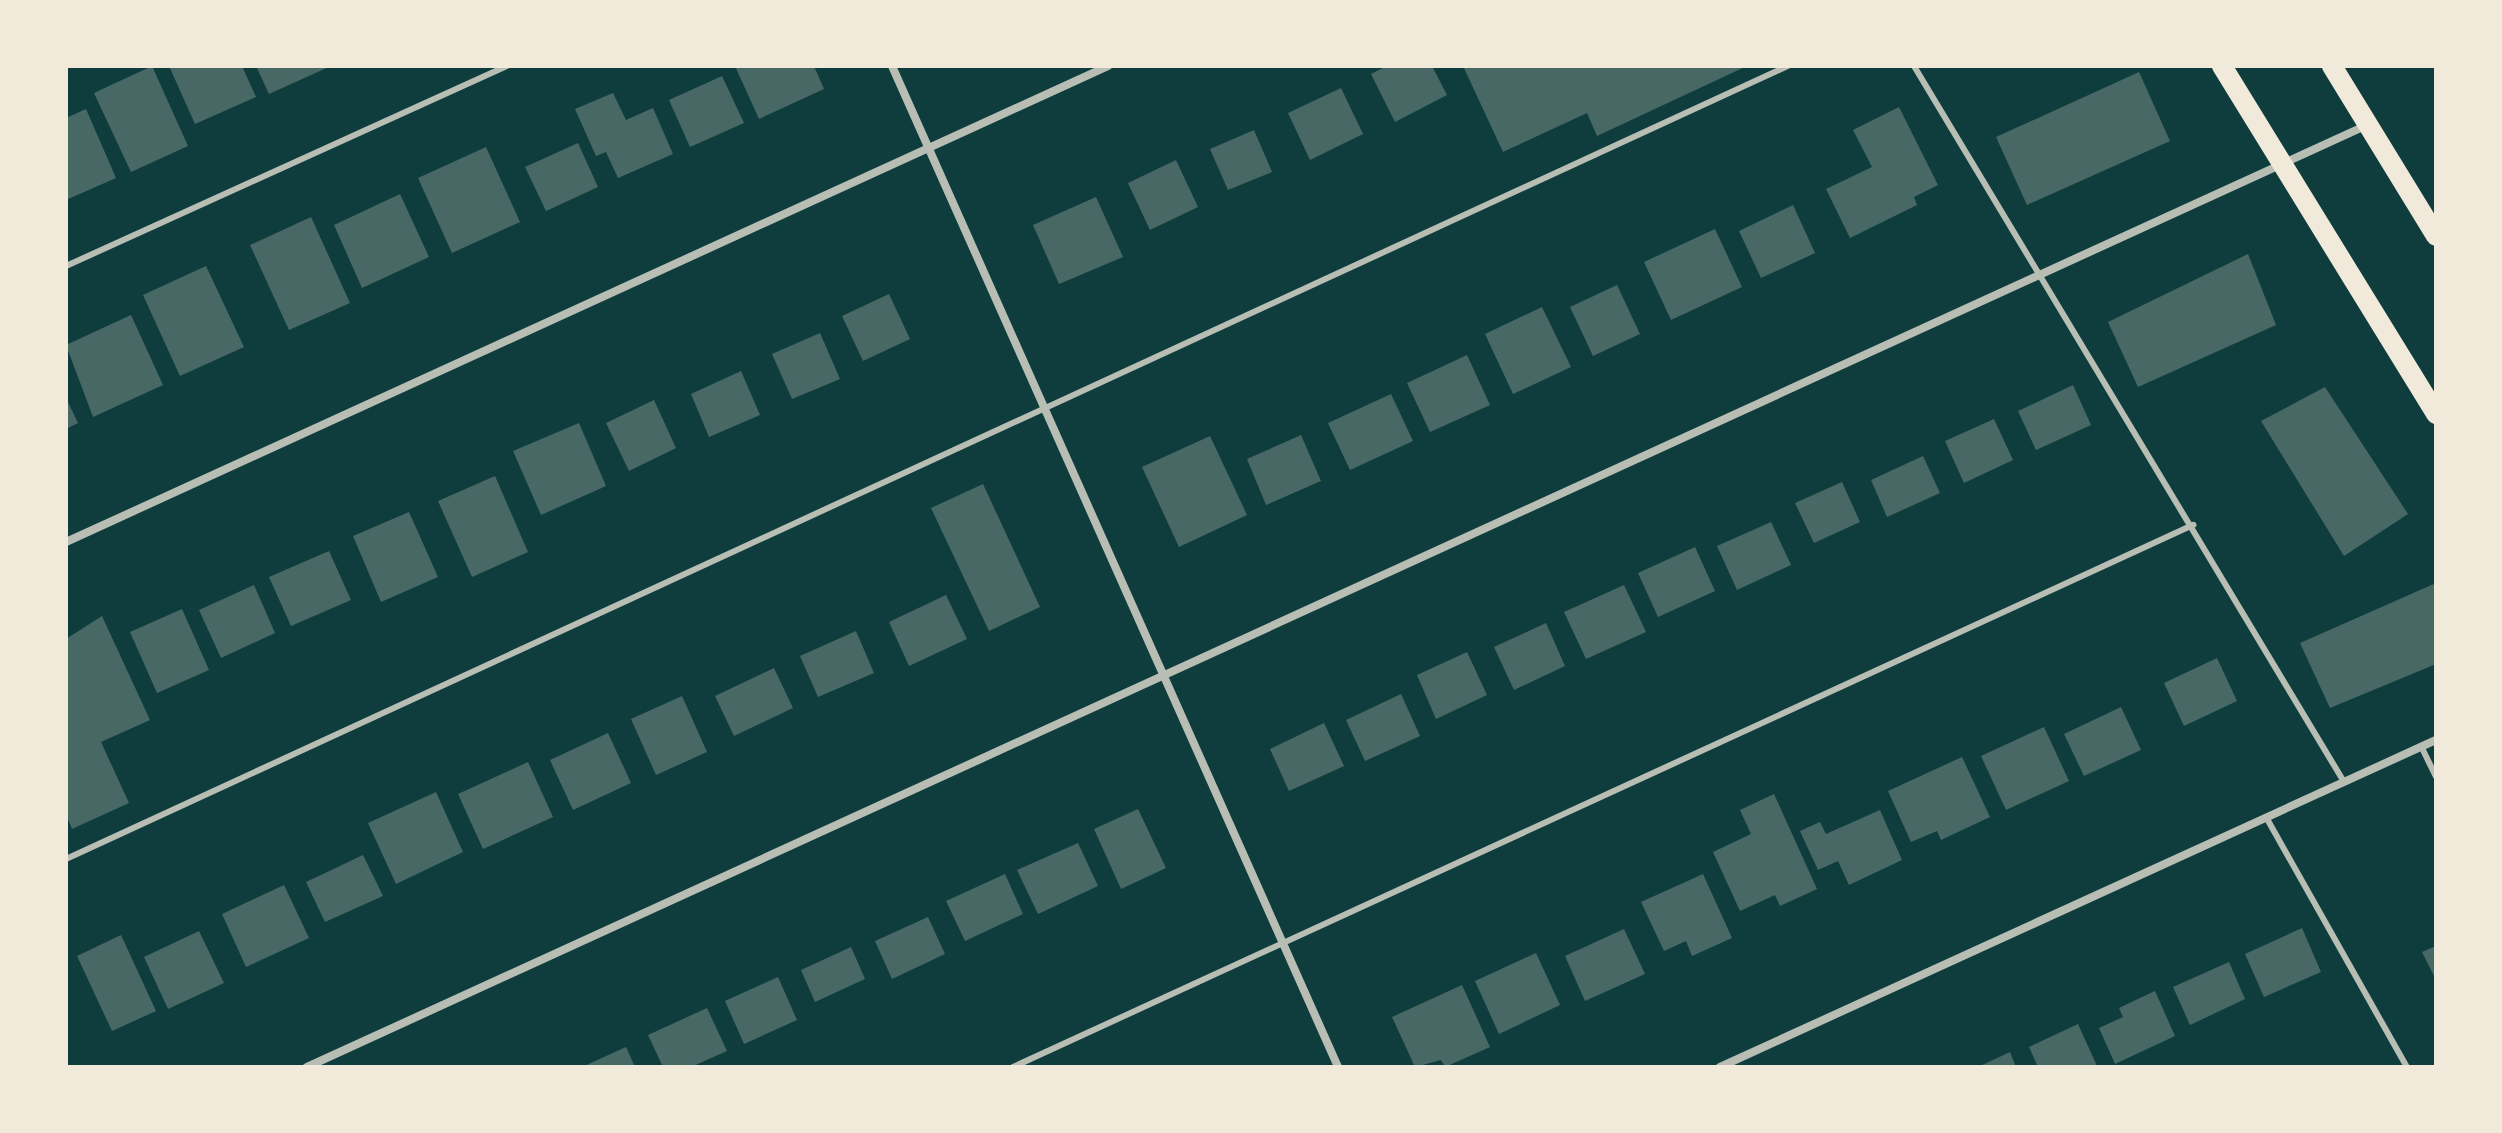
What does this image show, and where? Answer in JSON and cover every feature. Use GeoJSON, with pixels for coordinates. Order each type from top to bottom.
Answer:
{"type":"FeatureCollection","features":[{"type":"Feature","properties":{"kind":"main road"},"geometry":{"type":"LineString","coordinates":[[2223,66],[2436,414]]}},
{"type":"Feature","properties":{"kind":"main road"},"geometry":{"type":"LineString","coordinates":[[2332,66],[2436,236]]}},
{"type":"Feature","properties":{"kind":"street"},"geometry":{"type":"LineString","coordinates":[[892,66],[1039,408],[1164,677],[1338,1067]]}},
{"type":"Feature","properties":{"kind":"street"},"geometry":{"type":"LineString","coordinates":[[66,542],[1108,66]]}},
{"type":"Feature","properties":{"kind":"street"},"geometry":{"type":"LineString","coordinates":[[307,1067],[2368,125]]}},
{"type":"Feature","properties":{"kind":"street"},"geometry":{"type":"LineString","coordinates":[[1720,1067],[2436,740]]}},
{"type":"Feature","properties":{"kind":"lane"},"geometry":{"type":"LineString","coordinates":[[66,266],[507,66]]}},
{"type":"Feature","properties":{"kind":"lane"},"geometry":{"type":"LineString","coordinates":[[66,859],[1039,408],[1788,66]]}},
{"type":"Feature","properties":{"kind":"lane"},"geometry":{"type":"LineString","coordinates":[[1914,66],[2037,277],[2193,525],[2344,782]]}},
{"type":"Feature","properties":{"kind":"lane"},"geometry":{"type":"LineString","coordinates":[[1013,1067],[2193,525]]}},
{"type":"Feature","properties":{"kind":"lane"},"geometry":{"type":"LineString","coordinates":[[2421,746],[2436,777]]}},
{"type":"Feature","properties":{"kind":"lane"},"geometry":{"type":"LineString","coordinates":[[2266,817],[2407,1067]]}},
{"type":"Feature","properties":{"kind":"building"},"geometry":{"type":"Polygon","coordinates":[[[152,66],[188,146],[131,172],[94,93],[152,66]]]}},
{"type":"Feature","properties":{"kind":"building"},"geometry":{"type":"Polygon","coordinates":[[[169,66],[242,66],[256,97],[195,124],[169,66]]]}},
{"type":"Feature","properties":{"kind":"building"},"geometry":{"type":"Polygon","coordinates":[[[256,66],[331,66],[269,94],[256,66]]]}},
{"type":"Feature","properties":{"kind":"building"},"geometry":{"type":"Polygon","coordinates":[[[735,66],[814,66],[824,89],[759,119],[735,66]]]}},
{"type":"Feature","properties":{"kind":"building"},"geometry":{"type":"Polygon","coordinates":[[[1387,66],[1432,66],[1447,95],[1395,122],[1371,74],[1387,66]]]}},
{"type":"Feature","properties":{"kind":"building"},"geometry":{"type":"Polygon","coordinates":[[[1463,66],[1747,66],[1597,136],[1587,113],[1503,152],[1463,66]]]}},
{"type":"Feature","properties":{"kind":"building"},"geometry":{"type":"Polygon","coordinates":[[[2139,72],[2170,141],[2027,205],[1996,137],[2139,72]]]}},
{"type":"Feature","properties":{"kind":"building"},"geometry":{"type":"Polygon","coordinates":[[[722,76],[744,123],[690,147],[669,100],[722,76]]]}},
{"type":"Feature","properties":{"kind":"building"},"geometry":{"type":"Polygon","coordinates":[[[1341,88],[1363,134],[1310,160],[1288,113],[1341,88]]]}},
{"type":"Feature","properties":{"kind":"building"},"geometry":{"type":"Polygon","coordinates":[[[613,93],[626,120],[653,108],[673,154],[618,178],[606,152],[596,156],[575,109],[613,93]]]}},
{"type":"Feature","properties":{"kind":"building"},"geometry":{"type":"Polygon","coordinates":[[[1899,107],[1938,185],[1914,197],[1917,205],[1850,238],[1826,189],[1872,167],[1853,130],[1899,107]]]}},
{"type":"Feature","properties":{"kind":"building"},"geometry":{"type":"Polygon","coordinates":[[[86,109],[116,178],[66,200],[66,118],[86,109]]]}},
{"type":"Feature","properties":{"kind":"building"},"geometry":{"type":"Polygon","coordinates":[[[1254,130],[1272,172],[1228,190],[1210,149],[1254,130]]]}},
{"type":"Feature","properties":{"kind":"building"},"geometry":{"type":"Polygon","coordinates":[[[578,143],[598,187],[546,211],[525,167],[578,143]]]}},
{"type":"Feature","properties":{"kind":"building"},"geometry":{"type":"Polygon","coordinates":[[[486,147],[520,222],[452,253],[418,178],[486,147]]]}},
{"type":"Feature","properties":{"kind":"building"},"geometry":{"type":"Polygon","coordinates":[[[1176,160],[1198,207],[1150,230],[1128,183],[1176,160]]]}},
{"type":"Feature","properties":{"kind":"building"},"geometry":{"type":"Polygon","coordinates":[[[400,194],[429,257],[362,288],[334,225],[400,194]]]}},
{"type":"Feature","properties":{"kind":"building"},"geometry":{"type":"Polygon","coordinates":[[[1096,197],[1123,257],[1059,284],[1033,225],[1096,197]]]}},
{"type":"Feature","properties":{"kind":"building"},"geometry":{"type":"Polygon","coordinates":[[[1793,205],[1815,253],[1761,278],[1739,231],[1793,205]]]}},
{"type":"Feature","properties":{"kind":"building"},"geometry":{"type":"Polygon","coordinates":[[[311,217],[350,303],[289,330],[250,245],[311,217]]]}},
{"type":"Feature","properties":{"kind":"building"},"geometry":{"type":"Polygon","coordinates":[[[1715,229],[1742,287],[1671,320],[1644,262],[1715,229]]]}},
{"type":"Feature","properties":{"kind":"building"},"geometry":{"type":"Polygon","coordinates":[[[2248,254],[2276,325],[2138,387],[2108,322],[2248,254]]]}},
{"type":"Feature","properties":{"kind":"building"},"geometry":{"type":"Polygon","coordinates":[[[206,266],[244,347],[180,376],[143,295],[206,266]]]}},
{"type":"Feature","properties":{"kind":"building"},"geometry":{"type":"Polygon","coordinates":[[[1617,285],[1640,334],[1593,356],[1570,307],[1617,285]]]}},
{"type":"Feature","properties":{"kind":"building"},"geometry":{"type":"Polygon","coordinates":[[[889,294],[910,339],[863,361],[842,316],[889,294]]]}},
{"type":"Feature","properties":{"kind":"building"},"geometry":{"type":"Polygon","coordinates":[[[1542,307],[1571,367],[1513,394],[1485,334],[1542,307]]]}},
{"type":"Feature","properties":{"kind":"building"},"geometry":{"type":"Polygon","coordinates":[[[131,315],[163,385],[93,417],[66,345],[131,315]]]}},
{"type":"Feature","properties":{"kind":"building"},"geometry":{"type":"Polygon","coordinates":[[[820,333],[840,379],[792,399],[772,354],[820,333]]]}},
{"type":"Feature","properties":{"kind":"building"},"geometry":{"type":"Polygon","coordinates":[[[1467,355],[1490,405],[1430,432],[1407,383],[1467,355]]]}},
{"type":"Feature","properties":{"kind":"building"},"geometry":{"type":"Polygon","coordinates":[[[741,371],[760,415],[709,437],[691,394],[741,371]]]}},
{"type":"Feature","properties":{"kind":"building"},"geometry":{"type":"Polygon","coordinates":[[[2073,385],[2091,425],[2036,450],[2018,411],[2073,385]]]}},
{"type":"Feature","properties":{"kind":"building"},"geometry":{"type":"Polygon","coordinates":[[[2325,387],[2408,514],[2344,556],[2261,421],[2325,387]]]}},
{"type":"Feature","properties":{"kind":"building"},"geometry":{"type":"Polygon","coordinates":[[[1391,394],[1413,441],[1350,470],[1328,423],[1391,394]]]}},
{"type":"Feature","properties":{"kind":"building"},"geometry":{"type":"Polygon","coordinates":[[[66,398],[78,423],[66,429],[66,398]]]}},
{"type":"Feature","properties":{"kind":"building"},"geometry":{"type":"Polygon","coordinates":[[[654,400],[676,448],[629,471],[606,423],[654,400]]]}},
{"type":"Feature","properties":{"kind":"building"},"geometry":{"type":"Polygon","coordinates":[[[1994,419],[2013,460],[1964,483],[1945,441],[1994,419]]]}},
{"type":"Feature","properties":{"kind":"building"},"geometry":{"type":"Polygon","coordinates":[[[579,423],[606,486],[541,515],[513,451],[579,423]]]}},
{"type":"Feature","properties":{"kind":"building"},"geometry":{"type":"Polygon","coordinates":[[[1301,435],[1321,481],[1266,505],[1247,459],[1301,435]]]}},
{"type":"Feature","properties":{"kind":"building"},"geometry":{"type":"Polygon","coordinates":[[[1210,436],[1247,515],[1179,547],[1142,467],[1210,436]]]}},
{"type":"Feature","properties":{"kind":"building"},"geometry":{"type":"Polygon","coordinates":[[[1923,456],[1940,493],[1887,517],[1871,480],[1923,456]]]}},
{"type":"Feature","properties":{"kind":"building"},"geometry":{"type":"Polygon","coordinates":[[[495,476],[528,552],[472,577],[438,501],[495,476]]]}},
{"type":"Feature","properties":{"kind":"building"},"geometry":{"type":"Polygon","coordinates":[[[1842,482],[1860,522],[1814,543],[1795,503],[1842,482]]]}},
{"type":"Feature","properties":{"kind":"building"},"geometry":{"type":"Polygon","coordinates":[[[983,484],[1040,607],[989,631],[931,508],[983,484]]]}},
{"type":"Feature","properties":{"kind":"building"},"geometry":{"type":"Polygon","coordinates":[[[409,512],[438,577],[381,602],[353,536],[409,512]]]}},
{"type":"Feature","properties":{"kind":"building"},"geometry":{"type":"Polygon","coordinates":[[[1771,522],[1791,565],[1737,590],[1717,546],[1771,522]]]}},
{"type":"Feature","properties":{"kind":"building"},"geometry":{"type":"Polygon","coordinates":[[[1695,547],[1715,591],[1658,617],[1638,573],[1695,547]]]}},
{"type":"Feature","properties":{"kind":"building"},"geometry":{"type":"Polygon","coordinates":[[[329,551],[351,600],[291,626],[269,577],[329,551]]]}},
{"type":"Feature","properties":{"kind":"building"},"geometry":{"type":"Polygon","coordinates":[[[2436,583],[2436,664],[2330,708],[2300,643],[2436,583]]]}},
{"type":"Feature","properties":{"kind":"building"},"geometry":{"type":"Polygon","coordinates":[[[254,585],[275,633],[221,658],[199,610],[254,585]]]}},
{"type":"Feature","properties":{"kind":"building"},"geometry":{"type":"Polygon","coordinates":[[[1624,585],[1646,632],[1586,659],[1564,612],[1624,585]]]}},
{"type":"Feature","properties":{"kind":"building"},"geometry":{"type":"Polygon","coordinates":[[[946,595],[967,639],[909,666],[889,622],[946,595]]]}},
{"type":"Feature","properties":{"kind":"building"},"geometry":{"type":"Polygon","coordinates":[[[182,609],[209,670],[157,693],[130,632],[182,609]]]}},
{"type":"Feature","properties":{"kind":"building"},"geometry":{"type":"Polygon","coordinates":[[[102,616],[150,720],[101,742],[129,803],[72,829],[66,814],[66,639],[102,616]]]}},
{"type":"Feature","properties":{"kind":"building"},"geometry":{"type":"Polygon","coordinates":[[[1546,623],[1565,666],[1514,690],[1494,647],[1546,623]]]}},
{"type":"Feature","properties":{"kind":"building"},"geometry":{"type":"Polygon","coordinates":[[[856,631],[874,673],[818,697],[800,656],[856,631]]]}},
{"type":"Feature","properties":{"kind":"building"},"geometry":{"type":"Polygon","coordinates":[[[1467,652],[1487,695],[1436,719],[1417,675],[1467,652]]]}},
{"type":"Feature","properties":{"kind":"building"},"geometry":{"type":"Polygon","coordinates":[[[2217,658],[2237,701],[2184,726],[2164,683],[2217,658]]]}},
{"type":"Feature","properties":{"kind":"building"},"geometry":{"type":"Polygon","coordinates":[[[774,668],[793,708],[734,736],[715,696],[774,668]]]}},
{"type":"Feature","properties":{"kind":"building"},"geometry":{"type":"Polygon","coordinates":[[[1401,694],[1420,736],[1365,761],[1346,720],[1401,694]]]}},
{"type":"Feature","properties":{"kind":"building"},"geometry":{"type":"Polygon","coordinates":[[[682,696],[707,752],[656,775],[631,719],[682,696]]]}},
{"type":"Feature","properties":{"kind":"building"},"geometry":{"type":"Polygon","coordinates":[[[2121,707],[2141,750],[2084,776],[2064,734],[2121,707]]]}},
{"type":"Feature","properties":{"kind":"building"},"geometry":{"type":"Polygon","coordinates":[[[1324,723],[1344,766],[1289,791],[1270,749],[1324,723]]]}},
{"type":"Feature","properties":{"kind":"building"},"geometry":{"type":"Polygon","coordinates":[[[2044,727],[2069,781],[2006,810],[1981,756],[2044,727]]]}},
{"type":"Feature","properties":{"kind":"building"},"geometry":{"type":"Polygon","coordinates":[[[608,733],[631,783],[573,810],[550,760],[608,733]]]}},
{"type":"Feature","properties":{"kind":"building"},"geometry":{"type":"Polygon","coordinates":[[[1962,757],[1990,817],[1941,840],[1937,831],[1911,842],[1888,791],[1962,757]]]}},
{"type":"Feature","properties":{"kind":"building"},"geometry":{"type":"Polygon","coordinates":[[[528,762],[553,817],[483,849],[458,794],[528,762]]]}},
{"type":"Feature","properties":{"kind":"building"},"geometry":{"type":"Polygon","coordinates":[[[436,792],[463,852],[396,884],[368,823],[436,792]]]}},
{"type":"Feature","properties":{"kind":"building"},"geometry":{"type":"Polygon","coordinates":[[[1774,794],[1817,889],[1780,906],[1775,895],[1740,911],[1713,852],[1751,834],[1740,810],[1774,794]]]}},
{"type":"Feature","properties":{"kind":"building"},"geometry":{"type":"Polygon","coordinates":[[[1138,809],[1166,868],[1121,889],[1094,829],[1138,809]]]}},
{"type":"Feature","properties":{"kind":"building"},"geometry":{"type":"Polygon","coordinates":[[[1880,810],[1902,860],[1849,885],[1838,861],[1818,870],[1800,831],[1820,822],[1826,834],[1880,810]]]}},
{"type":"Feature","properties":{"kind":"building"},"geometry":{"type":"Polygon","coordinates":[[[1078,843],[1098,886],[1038,914],[1017,870],[1078,843]]]}},
{"type":"Feature","properties":{"kind":"building"},"geometry":{"type":"Polygon","coordinates":[[[363,855],[383,896],[325,922],[306,882],[363,855]]]}},
{"type":"Feature","properties":{"kind":"building"},"geometry":{"type":"Polygon","coordinates":[[[1005,874],[1023,914],[965,941],[946,901],[1005,874]]]}},
{"type":"Feature","properties":{"kind":"building"},"geometry":{"type":"Polygon","coordinates":[[[1703,874],[1732,938],[1692,956],[1686,941],[1664,951],[1641,902],[1703,874]]]}},
{"type":"Feature","properties":{"kind":"building"},"geometry":{"type":"Polygon","coordinates":[[[284,885],[309,938],[246,967],[222,914],[284,885]]]}},
{"type":"Feature","properties":{"kind":"building"},"geometry":{"type":"Polygon","coordinates":[[[928,917],[945,954],[892,979],[875,941],[928,917]]]}},
{"type":"Feature","properties":{"kind":"building"},"geometry":{"type":"Polygon","coordinates":[[[2302,928],[2321,972],[2264,997],[2245,954],[2302,928]]]}},
{"type":"Feature","properties":{"kind":"building"},"geometry":{"type":"Polygon","coordinates":[[[1624,929],[1645,974],[1585,1001],[1565,956],[1624,929]]]}},
{"type":"Feature","properties":{"kind":"building"},"geometry":{"type":"Polygon","coordinates":[[[199,931],[224,983],[168,1009],[144,957],[199,931]]]}},
{"type":"Feature","properties":{"kind":"building"},"geometry":{"type":"Polygon","coordinates":[[[121,935],[156,1011],[112,1031],[77,956],[121,935]]]}},
{"type":"Feature","properties":{"kind":"building"},"geometry":{"type":"Polygon","coordinates":[[[2436,946],[2436,980],[2422,952],[2436,946]]]}},
{"type":"Feature","properties":{"kind":"building"},"geometry":{"type":"Polygon","coordinates":[[[851,947],[865,979],[815,1002],[801,970],[851,947]]]}},
{"type":"Feature","properties":{"kind":"building"},"geometry":{"type":"Polygon","coordinates":[[[1536,953],[1560,1005],[1499,1034],[1475,981],[1536,953]]]}},
{"type":"Feature","properties":{"kind":"building"},"geometry":{"type":"Polygon","coordinates":[[[2229,962],[2245,999],[2190,1025],[2173,987],[2229,962]]]}},
{"type":"Feature","properties":{"kind":"building"},"geometry":{"type":"Polygon","coordinates":[[[778,977],[797,1020],[744,1044],[725,1001],[778,977]]]}},
{"type":"Feature","properties":{"kind":"building"},"geometry":{"type":"Polygon","coordinates":[[[1462,985],[1490,1047],[1445,1067],[1441,1060],[1415,1067],[1392,1017],[1462,985]]]}},
{"type":"Feature","properties":{"kind":"building"},"geometry":{"type":"Polygon","coordinates":[[[2155,991],[2175,1036],[2115,1064],[2099,1028],[2123,1017],[2119,1008],[2155,991]]]}},
{"type":"Feature","properties":{"kind":"building"},"geometry":{"type":"Polygon","coordinates":[[[707,1008],[727,1051],[691,1067],[663,1067],[648,1035],[707,1008]]]}},
{"type":"Feature","properties":{"kind":"building"},"geometry":{"type":"Polygon","coordinates":[[[2078,1024],[2097,1066],[2038,1067],[2029,1047],[2078,1024]]]}},
{"type":"Feature","properties":{"kind":"building"},"geometry":{"type":"Polygon","coordinates":[[[626,1047],[635,1067],[582,1067],[626,1047]]]}},
{"type":"Feature","properties":{"kind":"building"},"geometry":{"type":"Polygon","coordinates":[[[2010,1052],[2016,1067],[1978,1067],[2010,1052]]]}}]}
